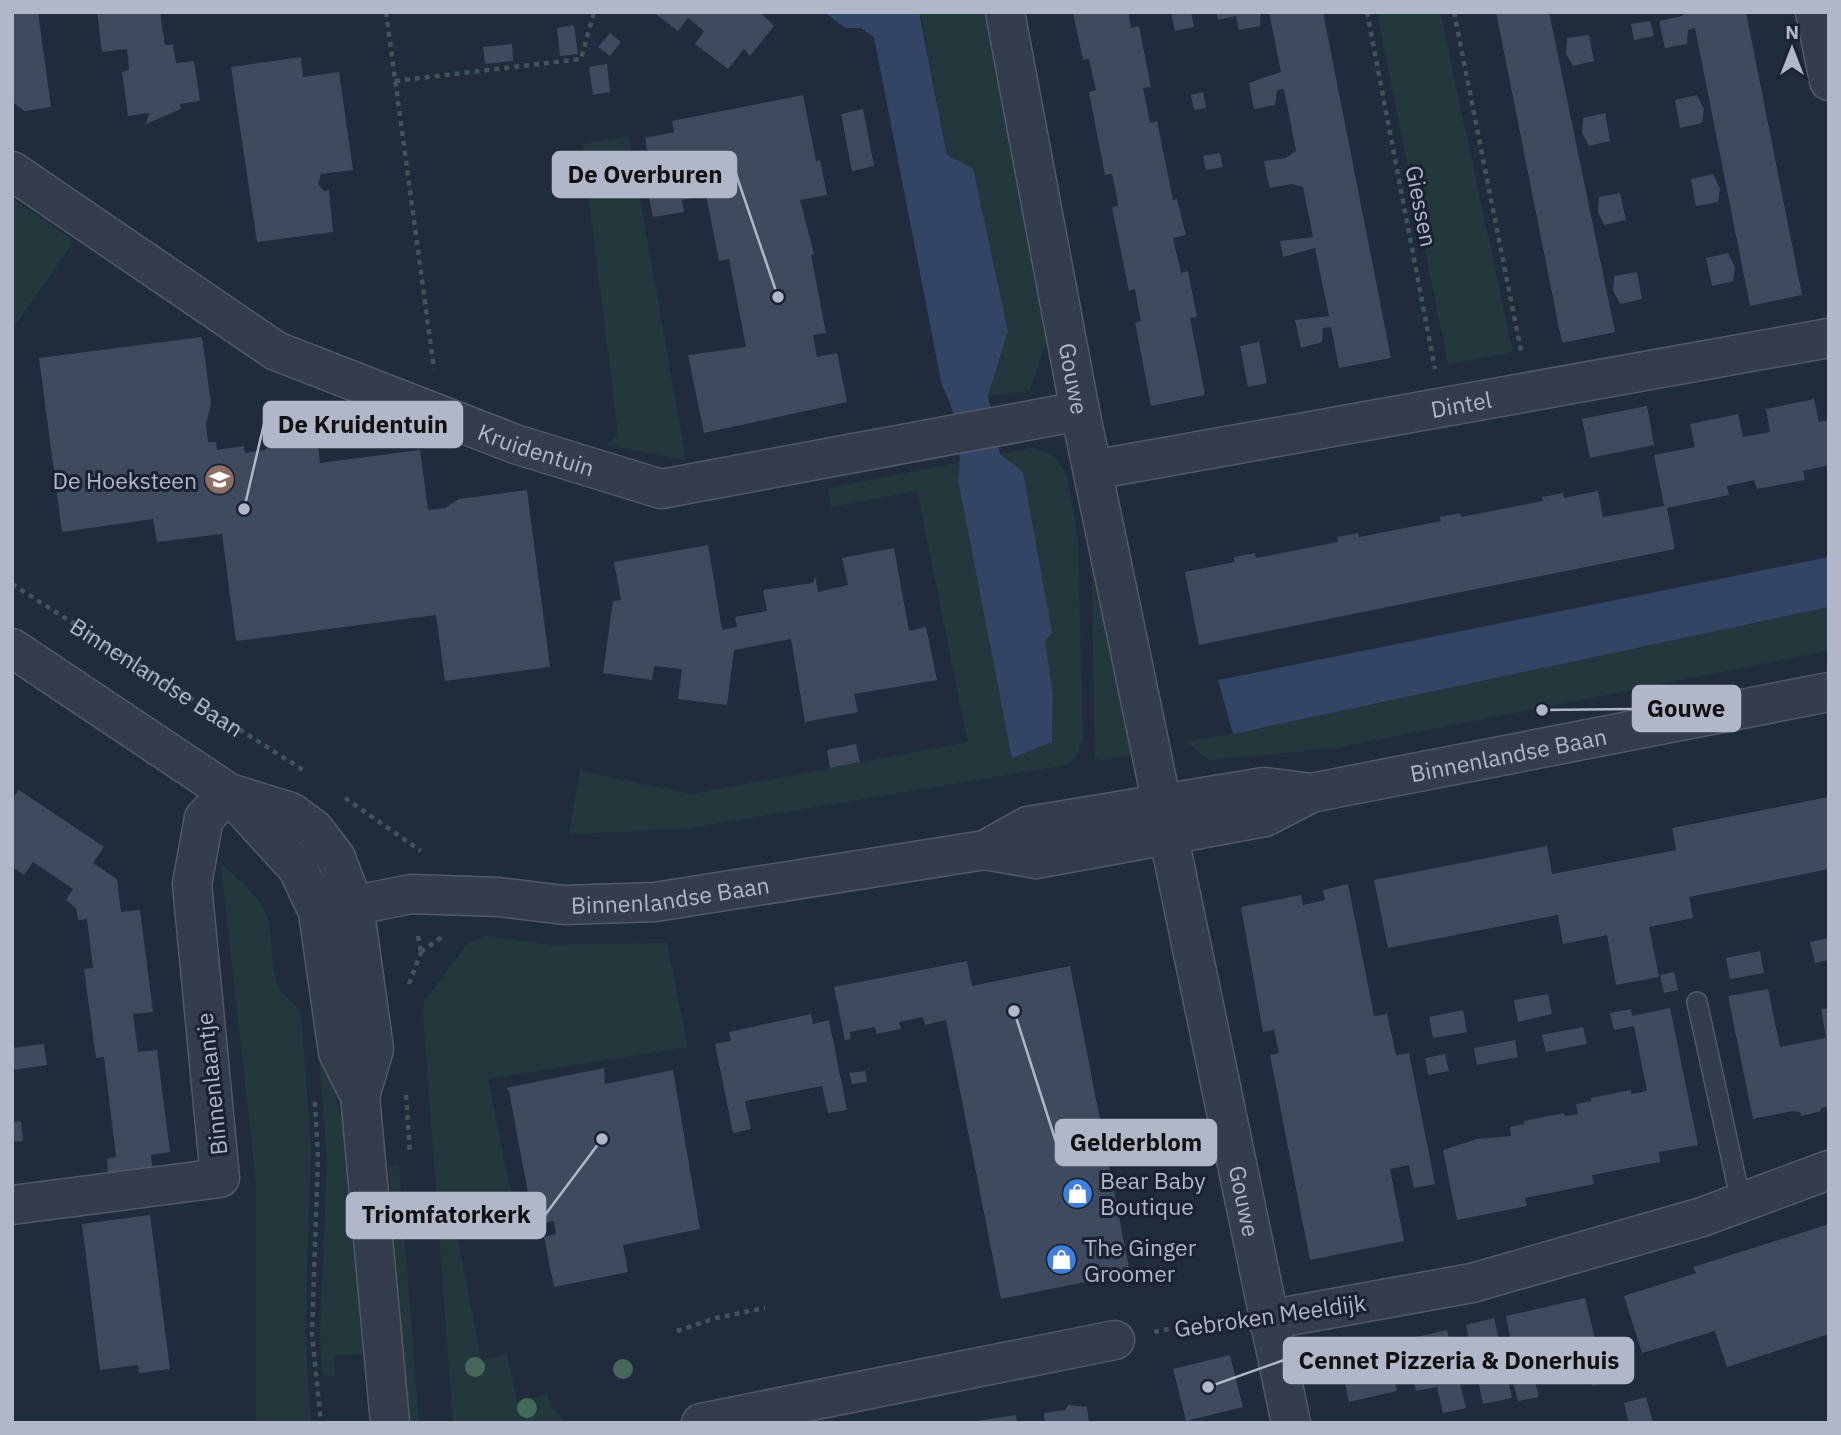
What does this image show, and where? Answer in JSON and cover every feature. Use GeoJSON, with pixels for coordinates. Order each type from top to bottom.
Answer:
{"type":"FeatureCollection","features":[{"type":"Feature","properties":{"kind":"street","name":"Gouwe"},"geometry":{"type":"LineString","coordinates":[[1005,12],[1080,411],[1267,1320],[1291,1423]]}},
{"type":"Feature","properties":{"kind":"street"},"geometry":{"type":"LineString","coordinates":[[1815,12],[1829,81]]}},
{"type":"Feature","properties":{"kind":"street","name":"Kruidentuin"},"geometry":{"type":"LineString","coordinates":[[12,171],[276,351],[441,417],[661,489],[1080,411]]}},
{"type":"Feature","properties":{"kind":"street","name":"Dintel"},"geometry":{"type":"LineString","coordinates":[[1093,470],[1829,338]]}},
{"type":"Feature","properties":{"kind":"street"},"geometry":{"type":"LineString","coordinates":[[12,648],[229,793],[291,812],[314,829],[336,858],[336,909],[374,1049],[360,1096],[390,1423]]}},
{"type":"Feature","properties":{"kind":"street","name":"Binnenlandse Baan"},"geometry":{"type":"LineString","coordinates":[[336,909],[411,894],[499,897],[564,905],[654,902],[985,850],[1028,826],[1164,819],[1264,787],[1311,793],[1548,749],[1829,692]]}},
{"type":"Feature","properties":{"kind":"street","name":"Binnenlaantje"},"geometry":{"type":"LineString","coordinates":[[12,1205],[220,1178],[192,884],[204,818],[229,793]]}},
{"type":"Feature","properties":{"kind":"street","name":"Gebroken Meeldijk"},"geometry":{"type":"LineString","coordinates":[[1267,1320],[1472,1283],[1702,1217],[1829,1170]]}},
{"type":"Feature","properties":{"kind":"street"},"geometry":{"type":"LineString","coordinates":[[701,1423],[1115,1340]]}},
{"type":"Feature","properties":{"kind":"lane"},"geometry":{"type":"LineString","coordinates":[[1697,1002],[1741,1202]]}},
{"type":"Feature","properties":{"kind":"path"},"geometry":{"type":"LineString","coordinates":[[386,12],[441,417]]}},
{"type":"Feature","properties":{"kind":"path"},"geometry":{"type":"LineString","coordinates":[[395,81],[581,59],[594,12]]}},
{"type":"Feature","properties":{"kind":"path","name":"Giessen"},"geometry":{"type":"LineString","coordinates":[[1367,12],[1442,407]]}},
{"type":"Feature","properties":{"kind":"path"},"geometry":{"type":"LineString","coordinates":[[1454,12],[1529,391]]}},
{"type":"Feature","properties":{"kind":"path","name":"Binnenlandse Baan"},"geometry":{"type":"LineString","coordinates":[[12,584],[311,775]]}},
{"type":"Feature","properties":{"kind":"path"},"geometry":{"type":"LineString","coordinates":[[342,796],[404,841]]}},
{"type":"Feature","properties":{"kind":"path"},"geometry":{"type":"LineString","coordinates":[[408,987],[421,952]]}},
{"type":"Feature","properties":{"kind":"path"},"geometry":{"type":"LineString","coordinates":[[314,1090],[318,1157],[312,1334],[321,1423]]}},
{"type":"Feature","properties":{"kind":"path"},"geometry":{"type":"LineString","coordinates":[[677,1331],[716,1318],[765,1308]]}},
{"type":"Feature","properties":{"kind":"path","name":"Gebroken Meeldijk"},"geometry":{"type":"LineString","coordinates":[[1115,1340],[1240,1315],[1267,1320]]}},
{"type":"Feature","properties":{"kind":"green space"},"geometry":{"type":"Polygon","coordinates":[[[920,12],[988,12],[1050,329],[1030,391],[988,396],[1008,331],[973,168],[947,155],[920,12]]]}},
{"type":"Feature","properties":{"kind":"green space"},"geometry":{"type":"Polygon","coordinates":[[[1377,12],[1440,12],[1513,352],[1448,364],[1377,12]]]}},
{"type":"Feature","properties":{"kind":"green space"},"geometry":{"type":"Polygon","coordinates":[[[629,136],[686,460],[606,445],[618,434],[582,144],[629,136]]]}},
{"type":"Feature","properties":{"kind":"green space"},"geometry":{"type":"Polygon","coordinates":[[[12,198],[74,241],[12,330],[12,198]]]}},
{"type":"Feature","properties":{"kind":"green space"},"geometry":{"type":"Polygon","coordinates":[[[1032,448],[1052,454],[1067,474],[1078,540],[1083,740],[1076,756],[1067,765],[684,829],[569,834],[580,771],[693,794],[968,742],[917,491],[831,507],[828,488],[961,462],[958,481],[1013,758],[1052,742],[1053,695],[1045,640],[1000,454],[1032,448]]]}},
{"type":"Feature","properties":{"kind":"green space"},"geometry":{"type":"Polygon","coordinates":[[[1091,540],[1131,741],[1130,756],[1102,760],[1095,756],[1091,540]]]}},
{"type":"Feature","properties":{"kind":"green space"},"geometry":{"type":"Polygon","coordinates":[[[1829,607],[1829,651],[1336,748],[1209,760],[1185,741],[1233,734],[1829,607]]]}},
{"type":"Feature","properties":{"kind":"green space"},"geometry":{"type":"Polygon","coordinates":[[[221,864],[247,887],[263,908],[270,926],[277,983],[285,997],[301,1011],[311,1150],[305,1332],[311,1423],[256,1423],[256,1184],[221,864]]]}},
{"type":"Feature","properties":{"kind":"green space"},"geometry":{"type":"Polygon","coordinates":[[[486,936],[551,945],[667,943],[688,1047],[488,1079],[512,1196],[452,1207],[481,1360],[507,1355],[517,1401],[547,1395],[556,1413],[568,1423],[453,1423],[423,1013],[424,1002],[467,944],[486,936]]]}},
{"type":"Feature","properties":{"kind":"green space"},"geometry":{"type":"Polygon","coordinates":[[[318,1043],[326,1051],[350,1160],[365,1354],[334,1356],[335,1376],[326,1377],[322,1371],[320,1331],[327,1160],[318,1043]]]}},
{"type":"Feature","properties":{"kind":"green space"},"geometry":{"type":"Polygon","coordinates":[[[399,1165],[419,1423],[408,1423],[389,1166],[399,1165]]]}},
{"type":"Feature","properties":{"kind":"water"},"geometry":{"type":"Polygon","coordinates":[[[824,12],[919,12],[947,155],[973,168],[1008,331],[988,396],[1000,454],[1023,472],[1052,633],[1045,640],[1053,695],[1052,742],[1012,758],[958,480],[958,432],[952,408],[942,386],[874,37],[861,28],[845,28],[824,12]]]}},
{"type":"Feature","properties":{"kind":"water"},"geometry":{"type":"Polygon","coordinates":[[[1829,557],[1829,607],[1233,734],[1218,680],[1829,557]]]}},
{"type":"Feature","properties":{"kind":"building"},"geometry":{"type":"Polygon","coordinates":[[[12,12],[38,12],[51,107],[25,111],[12,102],[12,12]]]}},
{"type":"Feature","properties":{"kind":"building"},"geometry":{"type":"Polygon","coordinates":[[[97,12],[160,12],[165,45],[173,44],[176,63],[194,61],[200,101],[180,104],[181,109],[146,124],[149,113],[128,116],[122,72],[129,70],[127,49],[102,52],[97,12]]]}},
{"type":"Feature","properties":{"kind":"building"},"geometry":{"type":"Polygon","coordinates":[[[653,12],[760,12],[774,26],[750,56],[744,49],[728,69],[695,44],[704,31],[688,18],[678,31],[653,12]]]}},
{"type":"Feature","properties":{"kind":"building"},"geometry":{"type":"Polygon","coordinates":[[[1073,12],[1128,12],[1131,28],[1139,26],[1151,87],[1143,88],[1150,123],[1157,121],[1173,200],[1177,199],[1186,235],[1173,238],[1181,273],[1188,271],[1197,317],[1190,318],[1205,395],[1151,406],[1135,322],[1141,321],[1135,289],[1129,291],[1112,207],[1118,206],[1116,192],[1112,174],[1105,175],[1089,92],[1096,90],[1089,59],[1083,60],[1073,12]]]}},
{"type":"Feature","properties":{"kind":"building"},"geometry":{"type":"Polygon","coordinates":[[[1171,12],[1191,12],[1194,27],[1175,31],[1171,12]]]}},
{"type":"Feature","properties":{"kind":"building"},"geometry":{"type":"Polygon","coordinates":[[[1216,12],[1261,12],[1260,26],[1239,30],[1236,16],[1218,20],[1216,12]]]}},
{"type":"Feature","properties":{"kind":"building"},"geometry":{"type":"Polygon","coordinates":[[[1269,12],[1323,12],[1391,358],[1339,368],[1331,327],[1323,328],[1322,342],[1301,348],[1295,320],[1329,316],[1315,248],[1283,257],[1280,241],[1313,237],[1303,187],[1291,184],[1270,188],[1267,177],[1264,161],[1286,158],[1296,151],[1284,89],[1277,90],[1275,105],[1254,109],[1249,83],[1281,72],[1269,12]]]}},
{"type":"Feature","properties":{"kind":"building"},"geometry":{"type":"Polygon","coordinates":[[[1496,12],[1549,12],[1615,332],[1562,343],[1496,12]]]}},
{"type":"Feature","properties":{"kind":"building"},"geometry":{"type":"Polygon","coordinates":[[[1685,12],[1746,12],[1802,295],[1750,306],[1695,28],[1688,30],[1687,44],[1665,48],[1659,21],[1682,16],[1685,12]]]}},
{"type":"Feature","properties":{"kind":"building"},"geometry":{"type":"Polygon","coordinates":[[[1650,21],[1654,36],[1634,40],[1631,24],[1650,21]]]}},
{"type":"Feature","properties":{"kind":"building"},"geometry":{"type":"Polygon","coordinates":[[[574,25],[578,54],[560,56],[557,28],[574,25]]]}},
{"type":"Feature","properties":{"kind":"building"},"geometry":{"type":"Polygon","coordinates":[[[610,33],[621,42],[610,56],[598,47],[610,33]]]}},
{"type":"Feature","properties":{"kind":"building"},"geometry":{"type":"Polygon","coordinates":[[[1589,35],[1594,61],[1573,66],[1566,54],[1567,38],[1589,35]]]}},
{"type":"Feature","properties":{"kind":"building"},"geometry":{"type":"Polygon","coordinates":[[[512,44],[513,61],[485,64],[483,47],[512,44]]]}},
{"type":"Feature","properties":{"kind":"building"},"geometry":{"type":"Polygon","coordinates":[[[301,57],[303,77],[339,72],[353,170],[321,174],[318,184],[324,191],[329,190],[333,232],[257,242],[231,67],[301,57]]]}},
{"type":"Feature","properties":{"kind":"building"},"geometry":{"type":"Polygon","coordinates":[[[607,64],[610,92],[593,95],[589,67],[607,64]]]}},
{"type":"Feature","properties":{"kind":"building"},"geometry":{"type":"Polygon","coordinates":[[[1203,92],[1206,108],[1194,110],[1191,95],[1203,92]]]}},
{"type":"Feature","properties":{"kind":"building"},"geometry":{"type":"Polygon","coordinates":[[[803,95],[816,161],[820,160],[827,195],[800,200],[814,254],[811,255],[826,333],[813,335],[817,357],[837,353],[847,402],[704,433],[688,355],[746,347],[729,259],[719,261],[706,195],[682,200],[684,212],[653,217],[643,166],[650,164],[645,138],[674,132],[672,121],[803,95]]]}},
{"type":"Feature","properties":{"kind":"building"},"geometry":{"type":"Polygon","coordinates":[[[1697,95],[1704,109],[1702,123],[1680,128],[1675,100],[1697,95]]]}},
{"type":"Feature","properties":{"kind":"building"},"geometry":{"type":"Polygon","coordinates":[[[863,109],[874,166],[852,171],[841,114],[863,109]]]}},
{"type":"Feature","properties":{"kind":"building"},"geometry":{"type":"Polygon","coordinates":[[[1605,113],[1610,141],[1589,146],[1582,133],[1583,118],[1605,113]]]}},
{"type":"Feature","properties":{"kind":"building"},"geometry":{"type":"Polygon","coordinates":[[[1220,153],[1223,167],[1206,170],[1203,156],[1220,153]]]}},
{"type":"Feature","properties":{"kind":"building"},"geometry":{"type":"Polygon","coordinates":[[[1713,174],[1720,189],[1718,202],[1696,206],[1691,179],[1713,174]]]}},
{"type":"Feature","properties":{"kind":"building"},"geometry":{"type":"Polygon","coordinates":[[[1620,193],[1626,220],[1604,225],[1598,212],[1599,197],[1620,193]]]}},
{"type":"Feature","properties":{"kind":"building"},"geometry":{"type":"Polygon","coordinates":[[[1728,253],[1735,267],[1733,281],[1712,286],[1706,258],[1728,253]]]}},
{"type":"Feature","properties":{"kind":"building"},"geometry":{"type":"Polygon","coordinates":[[[1637,272],[1642,299],[1620,304],[1613,291],[1614,276],[1637,272]]]}},
{"type":"Feature","properties":{"kind":"building"},"geometry":{"type":"Polygon","coordinates":[[[202,337],[211,404],[206,424],[208,442],[216,442],[217,450],[244,446],[245,453],[264,450],[282,441],[317,437],[320,463],[420,450],[428,510],[445,508],[459,499],[527,490],[550,667],[445,681],[436,615],[236,641],[222,534],[157,542],[153,519],[62,532],[39,358],[202,337]]]}},
{"type":"Feature","properties":{"kind":"building"},"geometry":{"type":"Polygon","coordinates":[[[1259,342],[1267,383],[1248,387],[1240,346],[1259,342]]]}},
{"type":"Feature","properties":{"kind":"building"},"geometry":{"type":"Polygon","coordinates":[[[1814,399],[1819,422],[1829,420],[1829,465],[1803,471],[1805,480],[1757,489],[1754,480],[1727,486],[1729,495],[1667,508],[1675,549],[1199,645],[1185,572],[1235,562],[1234,557],[1255,553],[1256,558],[1338,542],[1337,537],[1358,533],[1359,537],[1441,521],[1440,517],[1460,513],[1461,517],[1543,501],[1542,497],[1563,493],[1564,498],[1598,491],[1603,517],[1664,506],[1654,455],[1695,447],[1690,424],[1738,414],[1743,437],[1770,432],[1766,409],[1814,399]]]}},
{"type":"Feature","properties":{"kind":"building"},"geometry":{"type":"Polygon","coordinates":[[[1647,406],[1654,445],[1590,458],[1582,419],[1647,406]]]}},
{"type":"Feature","properties":{"kind":"building"},"geometry":{"type":"Polygon","coordinates":[[[708,545],[722,630],[737,627],[735,617],[767,611],[763,590],[813,583],[815,576],[818,592],[848,585],[842,558],[894,548],[909,631],[926,627],[937,680],[854,694],[858,712],[805,722],[791,639],[734,650],[727,705],[678,699],[682,669],[654,666],[652,680],[603,673],[613,601],[621,600],[614,562],[708,545]]]}},
{"type":"Feature","properties":{"kind":"building"},"geometry":{"type":"Polygon","coordinates":[[[856,744],[860,762],[830,768],[827,750],[856,744]]]}},
{"type":"Feature","properties":{"kind":"building"},"geometry":{"type":"Polygon","coordinates":[[[19,790],[104,847],[93,863],[117,879],[121,912],[140,910],[153,1012],[133,1014],[138,1052],[157,1050],[170,1152],[151,1155],[153,1173],[108,1178],[107,1159],[116,1157],[104,1057],[96,1058],[84,969],[93,968],[87,919],[78,920],[76,908],[66,900],[73,889],[33,862],[24,875],[12,867],[12,799],[19,790]]]}},
{"type":"Feature","properties":{"kind":"building"},"geometry":{"type":"Polygon","coordinates":[[[1829,797],[1829,869],[1689,897],[1693,918],[1649,927],[1659,977],[1616,985],[1607,935],[1563,944],[1558,915],[1388,948],[1374,880],[1547,846],[1552,874],[1676,850],[1672,828],[1829,797]]]}},
{"type":"Feature","properties":{"kind":"building"},"geometry":{"type":"Polygon","coordinates":[[[1348,884],[1374,1016],[1387,1014],[1396,1055],[1409,1053],[1435,1184],[1414,1188],[1409,1165],[1390,1169],[1404,1241],[1310,1260],[1270,1055],[1279,1053],[1274,1030],[1263,1032],[1241,907],[1301,895],[1303,905],[1325,900],[1323,890],[1348,884]]]}},
{"type":"Feature","properties":{"kind":"building"},"geometry":{"type":"Polygon","coordinates":[[[1829,938],[1829,960],[1815,963],[1810,942],[1829,938]]]}},
{"type":"Feature","properties":{"kind":"building"},"geometry":{"type":"Polygon","coordinates":[[[1760,951],[1764,973],[1730,979],[1726,958],[1760,951]]]}},
{"type":"Feature","properties":{"kind":"building"},"geometry":{"type":"Polygon","coordinates":[[[967,961],[972,986],[1070,966],[1130,1273],[1001,1299],[946,1020],[925,1025],[923,1017],[899,1022],[901,1029],[876,1034],[875,1027],[850,1032],[851,1039],[845,1040],[834,987],[967,961]]]}},
{"type":"Feature","properties":{"kind":"building"},"geometry":{"type":"Polygon","coordinates":[[[1674,972],[1678,990],[1664,993],[1660,975],[1674,972]]]}},
{"type":"Feature","properties":{"kind":"building"},"geometry":{"type":"Polygon","coordinates":[[[1768,989],[1780,1047],[1826,1038],[1821,1009],[1829,1008],[1829,1106],[1821,1108],[1821,1111],[1801,1116],[1800,1112],[1793,1111],[1753,1119],[1728,996],[1768,989]]]}},
{"type":"Feature","properties":{"kind":"building"},"geometry":{"type":"Polygon","coordinates":[[[1548,994],[1552,1014],[1518,1022],[1514,1000],[1548,994]]]}},
{"type":"Feature","properties":{"kind":"building"},"geometry":{"type":"Polygon","coordinates":[[[1670,1008],[1698,1145],[1659,1152],[1660,1162],[1592,1175],[1594,1184],[1525,1198],[1527,1206],[1457,1220],[1443,1150],[1477,1139],[1511,1136],[1510,1127],[1524,1124],[1524,1121],[1564,1113],[1565,1116],[1578,1114],[1576,1104],[1591,1101],[1591,1098],[1631,1090],[1631,1094],[1647,1091],[1634,1026],[1614,1030],[1610,1013],[1631,1009],[1632,1016],[1670,1008]]]}},
{"type":"Feature","properties":{"kind":"building"},"geometry":{"type":"Polygon","coordinates":[[[1463,1010],[1467,1032],[1433,1038],[1429,1017],[1463,1010]]]}},
{"type":"Feature","properties":{"kind":"building"},"geometry":{"type":"Polygon","coordinates":[[[811,1014],[813,1024],[829,1020],[847,1110],[828,1113],[822,1086],[745,1101],[751,1129],[733,1133],[715,1044],[731,1041],[729,1032],[811,1014]]]}},
{"type":"Feature","properties":{"kind":"building"},"geometry":{"type":"Polygon","coordinates":[[[1583,1027],[1587,1044],[1546,1052],[1542,1035],[1583,1027]]]}},
{"type":"Feature","properties":{"kind":"building"},"geometry":{"type":"Polygon","coordinates":[[[1515,1040],[1518,1057],[1477,1065],[1474,1048],[1515,1040]]]}},
{"type":"Feature","properties":{"kind":"building"},"geometry":{"type":"Polygon","coordinates":[[[44,1044],[47,1065],[12,1070],[12,1048],[44,1044]]]}},
{"type":"Feature","properties":{"kind":"building"},"geometry":{"type":"Polygon","coordinates":[[[1445,1054],[1449,1071],[1428,1075],[1425,1058],[1445,1054]]]}},
{"type":"Feature","properties":{"kind":"building"},"geometry":{"type":"Polygon","coordinates":[[[604,1068],[605,1084],[673,1070],[700,1229],[623,1245],[628,1272],[554,1287],[544,1237],[556,1234],[554,1221],[534,1225],[509,1091],[506,1088],[604,1068]]]}},
{"type":"Feature","properties":{"kind":"building"},"geometry":{"type":"Polygon","coordinates":[[[865,1071],[867,1082],[852,1084],[849,1073],[865,1071]]]}},
{"type":"Feature","properties":{"kind":"building"},"geometry":{"type":"Polygon","coordinates":[[[21,1121],[23,1141],[12,1142],[12,1122],[21,1121]]]}},
{"type":"Feature","properties":{"kind":"building"},"geometry":{"type":"Polygon","coordinates":[[[150,1215],[170,1369],[139,1373],[138,1365],[100,1370],[82,1224],[150,1215]]]}},
{"type":"Feature","properties":{"kind":"building"},"geometry":{"type":"Polygon","coordinates":[[[1829,1224],[1829,1334],[1727,1367],[1715,1331],[1642,1353],[1624,1296],[1696,1273],[1693,1267],[1829,1224]]]}},
{"type":"Feature","properties":{"kind":"building"},"geometry":{"type":"Polygon","coordinates":[[[1585,1298],[1595,1339],[1514,1357],[1506,1316],[1585,1298]]]}},
{"type":"Feature","properties":{"kind":"building"},"geometry":{"type":"Polygon","coordinates":[[[1494,1318],[1512,1398],[1483,1404],[1466,1325],[1494,1318]]]}},
{"type":"Feature","properties":{"kind":"building"},"geometry":{"type":"Polygon","coordinates":[[[1447,1330],[1466,1408],[1443,1413],[1437,1387],[1416,1391],[1404,1340],[1447,1330]]]}},
{"type":"Feature","properties":{"kind":"building"},"geometry":{"type":"Polygon","coordinates":[[[1386,1343],[1397,1391],[1349,1402],[1338,1354],[1386,1343]]]}},
{"type":"Feature","properties":{"kind":"building"},"geometry":{"type":"Polygon","coordinates":[[[1606,1352],[1613,1381],[1592,1386],[1585,1357],[1606,1352]]]}},
{"type":"Feature","properties":{"kind":"building"},"geometry":{"type":"Polygon","coordinates":[[[1230,1355],[1243,1407],[1186,1421],[1173,1369],[1230,1355]]]}},
{"type":"Feature","properties":{"kind":"building"},"geometry":{"type":"Polygon","coordinates":[[[1531,1365],[1539,1397],[1518,1401],[1510,1370],[1531,1365]]]}},
{"type":"Feature","properties":{"kind":"building"},"geometry":{"type":"Polygon","coordinates":[[[1646,1397],[1653,1423],[1629,1423],[1624,1403],[1646,1397]]]}},
{"type":"Feature","properties":{"kind":"building"},"geometry":{"type":"Polygon","coordinates":[[[1068,1405],[1087,1407],[1089,1423],[1045,1423],[1044,1413],[1065,1410],[1068,1405]]]}},
{"type":"Feature","properties":{"kind":"building"},"geometry":{"type":"Polygon","coordinates":[[[1016,1415],[1017,1423],[976,1423],[976,1421],[1016,1415]]]}},
{"type":"Feature","properties":{"kind":"place","name":"De Overburen"},"geometry":{"type":"Point","coordinates":[778,297]}},
{"type":"Feature","properties":{"kind":"place","name":"De Hoeksteen"},"geometry":{"type":"Point","coordinates":[220,480]}},
{"type":"Feature","properties":{"kind":"place","name":"De Kruidentuin"},"geometry":{"type":"Point","coordinates":[244,509]}},
{"type":"Feature","properties":{"kind":"place","name":"Gouwe"},"geometry":{"type":"Point","coordinates":[1542,710]}},
{"type":"Feature","properties":{"kind":"place","name":"Gelderblom"},"geometry":{"type":"Point","coordinates":[1014,1011]}},
{"type":"Feature","properties":{"kind":"place","name":"Triomfatorkerk"},"geometry":{"type":"Point","coordinates":[602,1139]}},
{"type":"Feature","properties":{"kind":"place","name":"Bear Baby Boutique"},"geometry":{"type":"Point","coordinates":[1077,1193]}},
{"type":"Feature","properties":{"kind":"place","name":"The Ginger Groomer"},"geometry":{"type":"Point","coordinates":[1061,1260]}},
{"type":"Feature","properties":{"kind":"place","name":"Cennet Pizzeria & Donerhuis"},"geometry":{"type":"Point","coordinates":[1208,1387]}}]}
